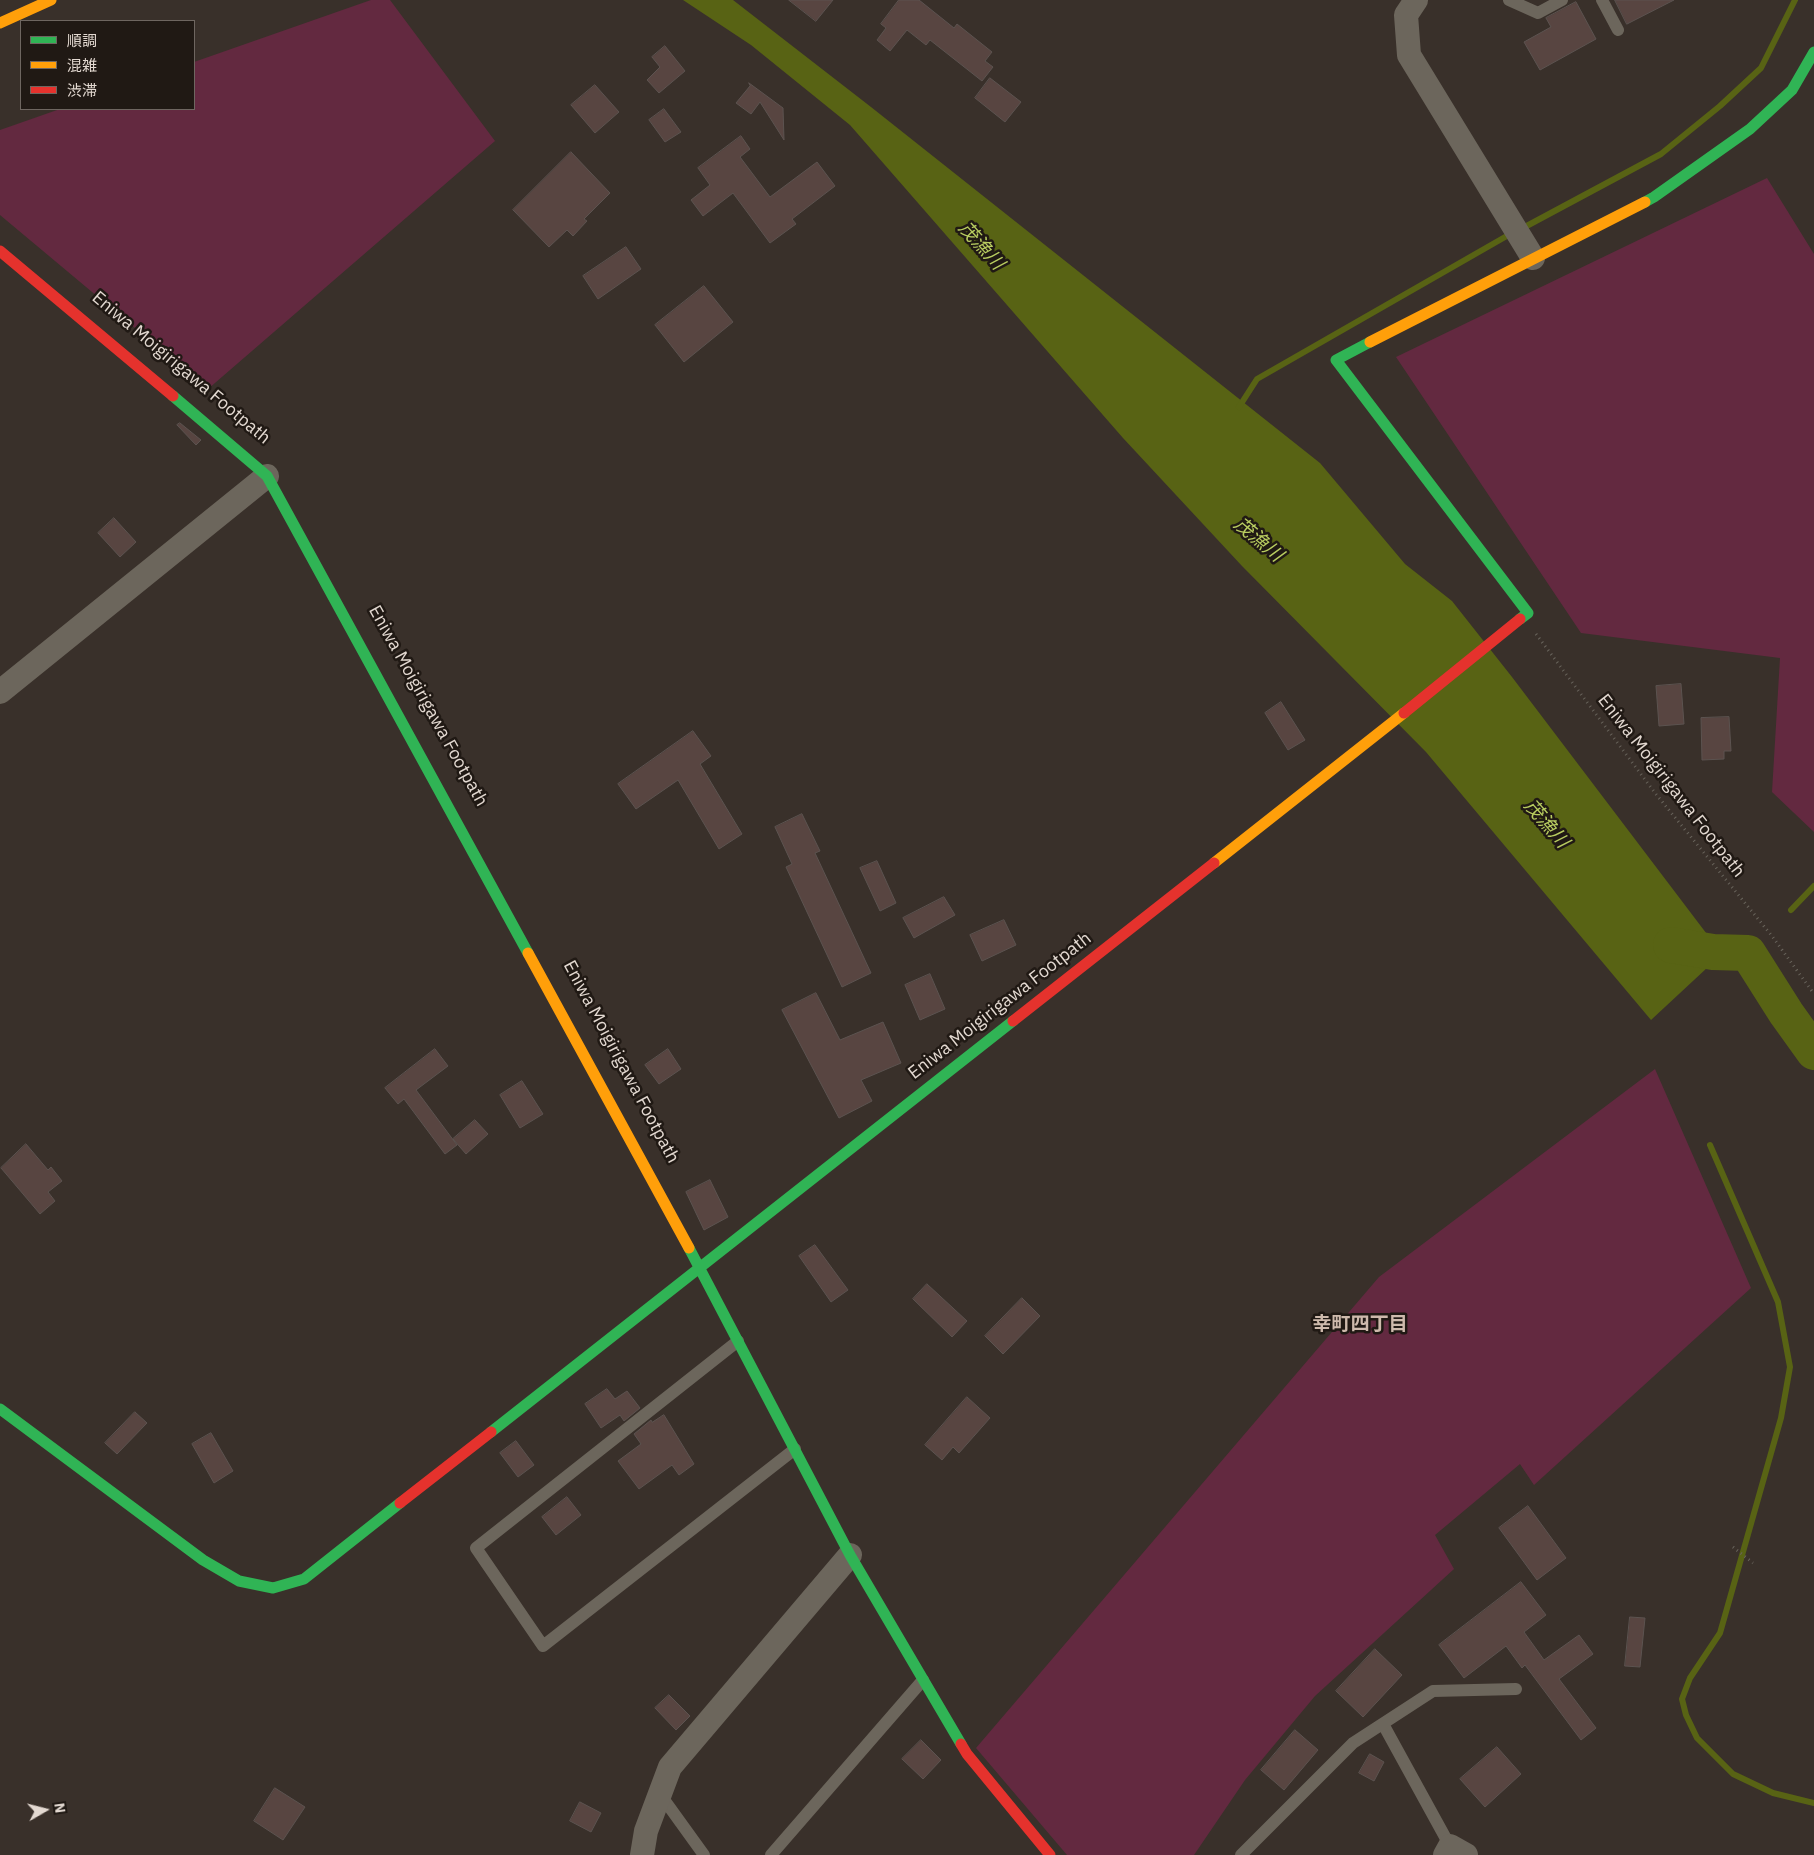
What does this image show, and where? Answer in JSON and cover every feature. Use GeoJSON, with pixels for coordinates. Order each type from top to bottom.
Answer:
{"type":"FeatureCollection","features":[{"type":"Feature","properties":{"kind":"main road"},"geometry":{"type":"LineString","coordinates":[[0,23],[51,0]]}},
{"type":"Feature","properties":{"kind":"main road"},"geometry":{"type":"LineString","coordinates":[[0,1409],[203,1560],[239,1581],[273,1588],[304,1579],[1379,733],[1528,613],[1336,360],[1523,241],[1654,197],[1750,128],[1792,90],[1814,52]]}},
{"type":"Feature","properties":{"kind":"main road"},"geometry":{"type":"LineString","coordinates":[[0,251],[267,476],[699,1267],[850,1555],[967,1754],[1050,1855]]}},
{"type":"Feature","properties":{"kind":"street"},"geometry":{"type":"LineString","coordinates":[[1416,0],[1406,15],[1409,55],[1523,241]]}},
{"type":"Feature","properties":{"kind":"street"},"geometry":{"type":"LineString","coordinates":[[0,692],[267,476]]}},
{"type":"Feature","properties":{"kind":"street"},"geometry":{"type":"LineString","coordinates":[[642,1855],[646,1831],[670,1767],[850,1555]]}},
{"type":"Feature","properties":{"kind":"lane"},"geometry":{"type":"LineString","coordinates":[[1509,0],[1538,13],[1562,0]]}},
{"type":"Feature","properties":{"kind":"lane"},"geometry":{"type":"LineString","coordinates":[[1602,0],[1618,30]]}},
{"type":"Feature","properties":{"kind":"lane"},"geometry":{"type":"LineString","coordinates":[[738,1341],[476,1548],[543,1646],[795,1449]]}},
{"type":"Feature","properties":{"kind":"lane"},"geometry":{"type":"LineString","coordinates":[[771,1855],[923,1680]]}},
{"type":"Feature","properties":{"kind":"lane"},"geometry":{"type":"LineString","coordinates":[[1241,1855],[1353,1743],[1433,1692],[1516,1689]]}},
{"type":"Feature","properties":{"kind":"lane"},"geometry":{"type":"LineString","coordinates":[[1383,1724],[1454,1852]]}},
{"type":"Feature","properties":{"kind":"lane"},"geometry":{"type":"LineString","coordinates":[[660,1794],[704,1855]]}},
{"type":"Feature","properties":{"kind":"path","name":"Eniwa Moigirigawa Footpath"},"geometry":{"type":"LineString","coordinates":[[1523,617],[1655,793],[1772,936],[1814,994]]}},
{"type":"Feature","properties":{"kind":"path"},"geometry":{"type":"LineString","coordinates":[[1734,1547],[1753,1564]]}},
{"type":"Feature","properties":{"kind":"shaded area"},"geometry":{"type":"Polygon","coordinates":[[[371,0],[390,0],[495,141],[208,389],[0,215],[0,130],[57,110],[195,110],[195,62],[371,0]]]}},
{"type":"Feature","properties":{"kind":"shaded area"},"geometry":{"type":"Polygon","coordinates":[[[1767,178],[1814,254],[1814,832],[1772,792],[1780,658],[1581,633],[1396,357],[1767,178]]]}},
{"type":"Feature","properties":{"kind":"shaded area"},"geometry":{"type":"Polygon","coordinates":[[[1655,1069],[1751,1288],[1534,1485],[1520,1464],[1435,1535],[1454,1569],[1315,1696],[1245,1780],[1194,1855],[1067,1855],[976,1748],[1379,1277],[1655,1069]]]}},
{"type":"Feature","properties":{"kind":"water"},"geometry":{"type":"Polygon","coordinates":[[[683,0],[733,0],[1320,463],[1405,564],[1452,601],[1722,954],[1651,1020],[1426,752],[1242,566],[1123,438],[850,125],[751,45],[683,0]]]}},
{"type":"Feature","properties":{"kind":"building"},"geometry":{"type":"Polygon","coordinates":[[[789,0],[833,0],[816,21],[789,0]]]}},
{"type":"Feature","properties":{"kind":"building"},"geometry":{"type":"Polygon","coordinates":[[[899,0],[919,0],[954,28],[957,24],[992,52],[985,61],[993,67],[982,81],[930,40],[926,45],[907,30],[890,51],[877,40],[886,28],[881,24],[899,0]]]}},
{"type":"Feature","properties":{"kind":"building"},"geometry":{"type":"Polygon","coordinates":[[[1615,0],[1674,0],[1627,24],[1615,0]]]}},
{"type":"Feature","properties":{"kind":"building"},"geometry":{"type":"Polygon","coordinates":[[[1576,2],[1596,39],[1540,70],[1524,42],[1551,27],[1546,18],[1576,2]]]}},
{"type":"Feature","properties":{"kind":"building"},"geometry":{"type":"Polygon","coordinates":[[[665,46],[685,71],[659,93],[647,80],[660,67],[652,57],[665,46]]]}},
{"type":"Feature","properties":{"kind":"building"},"geometry":{"type":"Polygon","coordinates":[[[990,78],[1021,102],[1005,122],[975,98],[990,78]]]}},
{"type":"Feature","properties":{"kind":"building"},"geometry":{"type":"Polygon","coordinates":[[[749,83],[783,108],[784,140],[760,102],[751,114],[736,103],[750,86],[749,83]]]}},
{"type":"Feature","properties":{"kind":"building"},"geometry":{"type":"Polygon","coordinates":[[[595,85],[619,112],[595,133],[571,105],[595,85]]]}},
{"type":"Feature","properties":{"kind":"building"},"geometry":{"type":"Polygon","coordinates":[[[664,109],[681,132],[665,142],[649,120],[664,109]]]}},
{"type":"Feature","properties":{"kind":"building"},"geometry":{"type":"Polygon","coordinates":[[[741,136],[750,149],[740,157],[770,197],[817,162],[835,186],[792,219],[796,224],[770,243],[733,193],[703,216],[691,200],[710,185],[698,168],[741,136]]]}},
{"type":"Feature","properties":{"kind":"building"},"geometry":{"type":"Polygon","coordinates":[[[571,152],[610,193],[584,219],[587,221],[573,236],[567,230],[549,247],[513,210],[571,152]]]}},
{"type":"Feature","properties":{"kind":"building"},"geometry":{"type":"Polygon","coordinates":[[[626,247],[641,269],[598,299],[583,276],[626,247]]]}},
{"type":"Feature","properties":{"kind":"building"},"geometry":{"type":"Polygon","coordinates":[[[704,286],[733,322],[684,362],[655,325],[704,286]]]}},
{"type":"Feature","properties":{"kind":"building"},"geometry":{"type":"Polygon","coordinates":[[[180,423],[201,440],[196,445],[177,425],[180,423]]]}},
{"type":"Feature","properties":{"kind":"building"},"geometry":{"type":"Polygon","coordinates":[[[114,518],[136,542],[120,557],[98,533],[114,518]]]}},
{"type":"Feature","properties":{"kind":"building"},"geometry":{"type":"Polygon","coordinates":[[[1681,684],[1684,724],[1659,726],[1656,686],[1681,684]]]}},
{"type":"Feature","properties":{"kind":"building"},"geometry":{"type":"Polygon","coordinates":[[[1281,702],[1305,740],[1288,750],[1265,713],[1281,702]]]}},
{"type":"Feature","properties":{"kind":"building"},"geometry":{"type":"Polygon","coordinates":[[[1729,717],[1731,751],[1724,751],[1724,759],[1702,760],[1701,718],[1729,717]]]}},
{"type":"Feature","properties":{"kind":"building"},"geometry":{"type":"Polygon","coordinates":[[[693,731],[711,756],[700,764],[742,834],[719,849],[678,780],[636,809],[618,784],[693,731]]]}},
{"type":"Feature","properties":{"kind":"building"},"geometry":{"type":"Polygon","coordinates":[[[802,814],[820,851],[815,853],[871,973],[842,987],[786,867],[792,864],[775,827],[802,814]]]}},
{"type":"Feature","properties":{"kind":"building"},"geometry":{"type":"Polygon","coordinates":[[[877,861],[896,903],[880,911],[860,868],[877,861]]]}},
{"type":"Feature","properties":{"kind":"building"},"geometry":{"type":"Polygon","coordinates":[[[944,897],[955,915],[914,938],[903,918],[944,897]]]}},
{"type":"Feature","properties":{"kind":"building"},"geometry":{"type":"Polygon","coordinates":[[[1004,920],[1016,945],[982,961],[970,935],[1004,920]]]}},
{"type":"Feature","properties":{"kind":"building"},"geometry":{"type":"Polygon","coordinates":[[[930,974],[945,1009],[920,1020],[905,985],[930,974]]]}},
{"type":"Feature","properties":{"kind":"building"},"geometry":{"type":"Polygon","coordinates":[[[816,993],[840,1040],[883,1022],[901,1063],[861,1080],[872,1101],[839,1118],[782,1010],[816,993]]]}},
{"type":"Feature","properties":{"kind":"building"},"geometry":{"type":"Polygon","coordinates":[[[435,1049],[448,1066],[416,1090],[457,1145],[445,1154],[404,1099],[398,1104],[385,1088],[435,1049]]]}},
{"type":"Feature","properties":{"kind":"building"},"geometry":{"type":"Polygon","coordinates":[[[668,1049],[681,1069],[659,1084],[645,1065],[668,1049]]]}},
{"type":"Feature","properties":{"kind":"building"},"geometry":{"type":"Polygon","coordinates":[[[522,1081],[543,1114],[520,1128],[500,1095],[522,1081]]]}},
{"type":"Feature","properties":{"kind":"building"},"geometry":{"type":"Polygon","coordinates":[[[475,1120],[488,1134],[466,1154],[453,1139],[475,1120]]]}},
{"type":"Feature","properties":{"kind":"building"},"geometry":{"type":"Polygon","coordinates":[[[26,1144],[48,1170],[51,1167],[62,1181],[48,1192],[55,1201],[40,1214],[1,1168],[26,1144]]]}},
{"type":"Feature","properties":{"kind":"building"},"geometry":{"type":"Polygon","coordinates":[[[710,1180],[728,1217],[704,1230],[686,1192],[710,1180]]]}},
{"type":"Feature","properties":{"kind":"building"},"geometry":{"type":"Polygon","coordinates":[[[815,1245],[848,1290],[831,1302],[799,1256],[815,1245]]]}},
{"type":"Feature","properties":{"kind":"building"},"geometry":{"type":"Polygon","coordinates":[[[927,1284],[967,1321],[952,1337],[913,1299],[927,1284]]]}},
{"type":"Feature","properties":{"kind":"building"},"geometry":{"type":"Polygon","coordinates":[[[1022,1298],[1040,1316],[1003,1354],[985,1336],[1022,1298]]]}},
{"type":"Feature","properties":{"kind":"building"},"geometry":{"type":"Polygon","coordinates":[[[607,1389],[615,1399],[627,1391],[640,1408],[624,1421],[620,1415],[601,1428],[585,1404],[607,1389]]]}},
{"type":"Feature","properties":{"kind":"building"},"geometry":{"type":"Polygon","coordinates":[[[967,1397],[990,1418],[959,1453],[953,1447],[942,1460],[925,1445],[967,1397]]]}},
{"type":"Feature","properties":{"kind":"building"},"geometry":{"type":"Polygon","coordinates":[[[135,1412],[147,1423],[117,1454],[105,1443],[135,1412]]]}},
{"type":"Feature","properties":{"kind":"building"},"geometry":{"type":"Polygon","coordinates":[[[664,1415],[694,1464],[679,1475],[672,1465],[639,1489],[618,1461],[641,1444],[634,1434],[651,1420],[652,1422],[664,1415]]]}},
{"type":"Feature","properties":{"kind":"building"},"geometry":{"type":"Polygon","coordinates":[[[211,1433],[233,1471],[214,1483],[192,1444],[211,1433]]]}},
{"type":"Feature","properties":{"kind":"building"},"geometry":{"type":"Polygon","coordinates":[[[516,1441],[534,1465],[518,1477],[500,1453],[516,1441]]]}},
{"type":"Feature","properties":{"kind":"building"},"geometry":{"type":"Polygon","coordinates":[[[567,1497],[581,1515],[556,1535],[542,1517],[567,1497]]]}},
{"type":"Feature","properties":{"kind":"building"},"geometry":{"type":"Polygon","coordinates":[[[1528,1506],[1566,1558],[1537,1580],[1499,1528],[1528,1506]]]}},
{"type":"Feature","properties":{"kind":"building"},"geometry":{"type":"Polygon","coordinates":[[[1521,1582],[1546,1615],[1524,1632],[1544,1660],[1579,1635],[1593,1654],[1559,1679],[1596,1728],[1581,1740],[1525,1665],[1522,1668],[1506,1646],[1464,1678],[1439,1645],[1521,1582]]]}},
{"type":"Feature","properties":{"kind":"building"},"geometry":{"type":"Polygon","coordinates":[[[1630,1617],[1645,1618],[1640,1667],[1625,1666],[1630,1617]]]}},
{"type":"Feature","properties":{"kind":"building"},"geometry":{"type":"Polygon","coordinates":[[[1375,1649],[1402,1675],[1363,1717],[1336,1691],[1375,1649]]]}},
{"type":"Feature","properties":{"kind":"building"},"geometry":{"type":"Polygon","coordinates":[[[669,1695],[690,1716],[676,1730],[655,1708],[669,1695]]]}},
{"type":"Feature","properties":{"kind":"building"},"geometry":{"type":"Polygon","coordinates":[[[1295,1730],[1318,1750],[1284,1790],[1261,1770],[1295,1730]]]}},
{"type":"Feature","properties":{"kind":"building"},"geometry":{"type":"Polygon","coordinates":[[[921,1740],[941,1760],[923,1779],[902,1759],[921,1740]]]}},
{"type":"Feature","properties":{"kind":"building"},"geometry":{"type":"Polygon","coordinates":[[[1497,1747],[1521,1774],[1485,1807],[1460,1779],[1497,1747]]]}},
{"type":"Feature","properties":{"kind":"building"},"geometry":{"type":"Polygon","coordinates":[[[1370,1754],[1384,1762],[1374,1781],[1359,1773],[1370,1754]]]}},
{"type":"Feature","properties":{"kind":"building"},"geometry":{"type":"Polygon","coordinates":[[[275,1788],[305,1807],[283,1840],[254,1821],[275,1788]]]}},
{"type":"Feature","properties":{"kind":"building"},"geometry":{"type":"Polygon","coordinates":[[[580,1802],[601,1813],[591,1832],[570,1821],[580,1802]]]}},
{"type":"Feature","properties":{"kind":"waterway"},"geometry":{"type":"LineString","coordinates":[[1521,229],[1661,154],[1720,106],[1761,68],[1795,0]]}},
{"type":"Feature","properties":{"kind":"waterway"},"geometry":{"type":"LineString","coordinates":[[1239,407],[1257,379],[1512,233]]}},
{"type":"Feature","properties":{"kind":"waterway"},"geometry":{"type":"LineString","coordinates":[[1791,910],[1814,886]]}},
{"type":"Feature","properties":{"kind":"waterway","name":"茂漁川"},"geometry":{"type":"LineString","coordinates":[[1671,945],[1713,952],[1748,953],[1786,1013],[1814,1052]]}},
{"type":"Feature","properties":{"kind":"waterway"},"geometry":{"type":"LineString","coordinates":[[1710,1145],[1778,1302],[1790,1367],[1781,1418],[1720,1633],[1690,1678],[1682,1699],[1686,1715],[1697,1738],[1733,1774],[1773,1793],[1814,1803]]}},
{"type":"Feature","properties":{"kind":"traffic: fast"},"geometry":{"type":"LineString","coordinates":[[1645,202],[1750,129],[1792,90],[1814,52]]}},
{"type":"Feature","properties":{"kind":"traffic: fast"},"geometry":{"type":"LineString","coordinates":[[1370,342],[1336,360],[1528,613],[1520,619]]}},
{"type":"Feature","properties":{"kind":"traffic: fast"},"geometry":{"type":"LineString","coordinates":[[173,396],[267,476],[528,953]]}},
{"type":"Feature","properties":{"kind":"traffic: fast"},"geometry":{"type":"LineString","coordinates":[[491,1432],[1013,1021]]}},
{"type":"Feature","properties":{"kind":"traffic: fast"},"geometry":{"type":"LineString","coordinates":[[689,1248],[850,1555],[961,1744]]}},
{"type":"Feature","properties":{"kind":"traffic: fast"},"geometry":{"type":"LineString","coordinates":[[0,1409],[203,1560],[239,1581],[273,1588],[304,1579],[400,1503]]}},
{"type":"Feature","properties":{"kind":"traffic: slow"},"geometry":{"type":"LineString","coordinates":[[0,23],[51,0]]}},
{"type":"Feature","properties":{"kind":"traffic: slow"},"geometry":{"type":"LineString","coordinates":[[1370,342],[1645,202]]}},
{"type":"Feature","properties":{"kind":"traffic: slow"},"geometry":{"type":"LineString","coordinates":[[1214,863],[1404,713]]}},
{"type":"Feature","properties":{"kind":"traffic: slow"},"geometry":{"type":"LineString","coordinates":[[528,953],[689,1248]]}},
{"type":"Feature","properties":{"kind":"traffic: jam"},"geometry":{"type":"LineString","coordinates":[[0,251],[173,396]]}},
{"type":"Feature","properties":{"kind":"traffic: jam"},"geometry":{"type":"LineString","coordinates":[[1404,713],[1520,619]]}},
{"type":"Feature","properties":{"kind":"traffic: jam"},"geometry":{"type":"LineString","coordinates":[[1013,1021],[1214,863]]}},
{"type":"Feature","properties":{"kind":"traffic: jam"},"geometry":{"type":"LineString","coordinates":[[400,1503],[491,1432]]}},
{"type":"Feature","properties":{"kind":"traffic: jam"},"geometry":{"type":"LineString","coordinates":[[961,1744],[967,1754],[1050,1855]]}},
{"type":"Feature","properties":{"kind":"district","name":"幸町四丁目"},"geometry":{"type":"Point","coordinates":[1360,1325]}}]}
